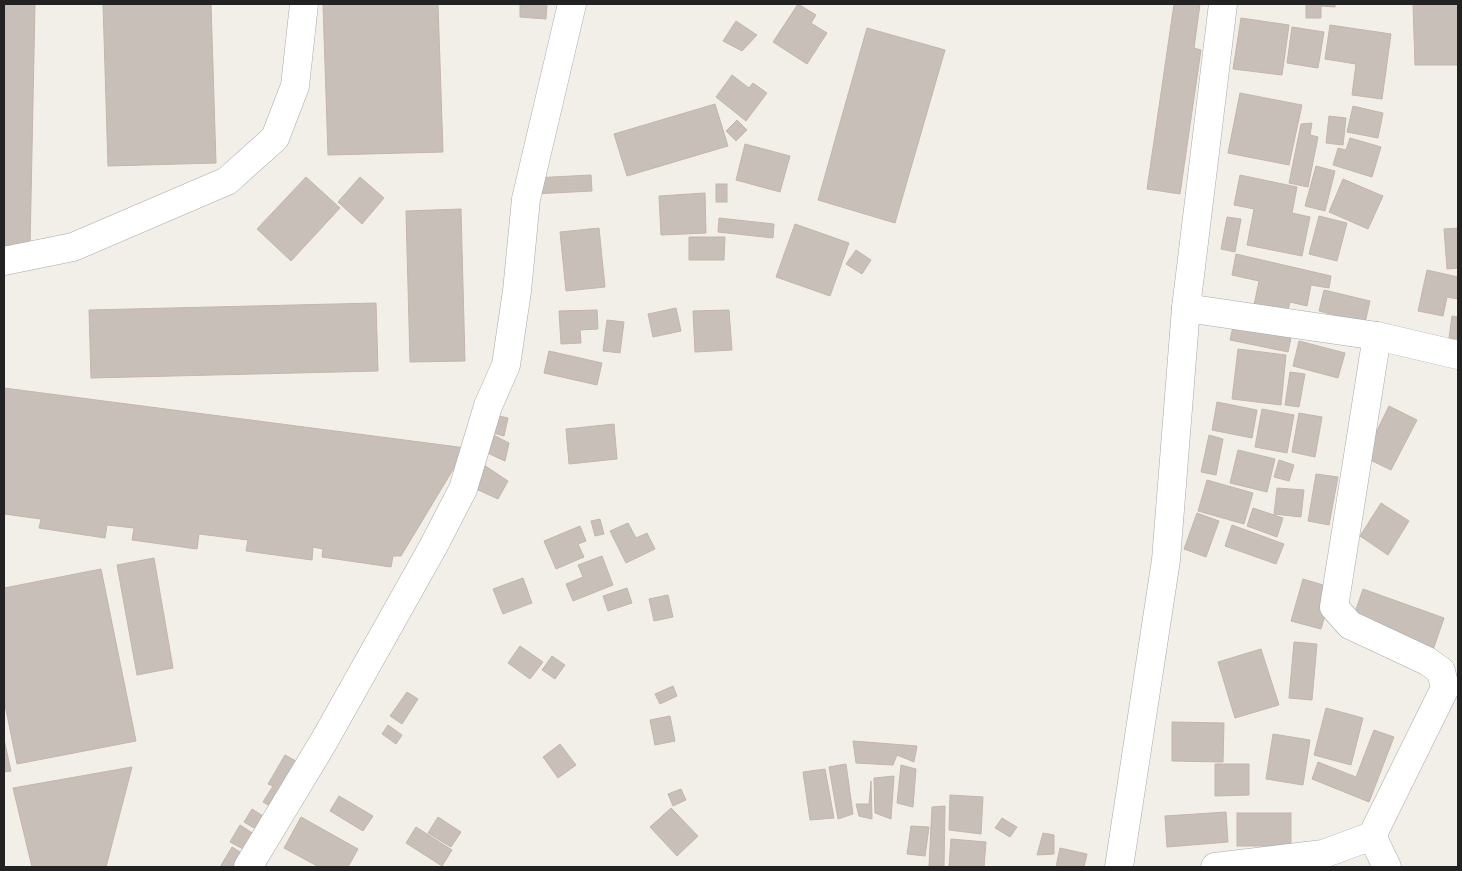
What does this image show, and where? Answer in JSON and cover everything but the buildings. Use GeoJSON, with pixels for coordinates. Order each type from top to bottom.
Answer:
{"type":"FeatureCollection","features":[{"type":"Feature","properties":{"kind":"street"},"geometry":{"type":"LineString","coordinates":[[4,261],[73,247],[227,181],[275,138],[295,86],[304,4]]}},
{"type":"Feature","properties":{"kind":"street"},"geometry":{"type":"LineString","coordinates":[[248,867],[324,741],[463,489],[488,406],[506,365],[517,291],[526,198],[572,4]]}},
{"type":"Feature","properties":{"kind":"street"},"geometry":{"type":"LineString","coordinates":[[1119,867],[1166,560],[1186,308],[1224,4]]}},
{"type":"Feature","properties":{"kind":"street"},"geometry":{"type":"LineString","coordinates":[[1186,308],[1377,336],[1458,355]]}},
{"type":"Feature","properties":{"kind":"street"},"geometry":{"type":"LineString","coordinates":[[1215,867],[1323,854],[1372,836],[1446,688],[1441,670],[1427,661],[1350,625],[1334,607],[1377,336]]}},
{"type":"Feature","properties":{"kind":"street"},"geometry":{"type":"LineString","coordinates":[[1372,836],[1387,867]]}}]}
